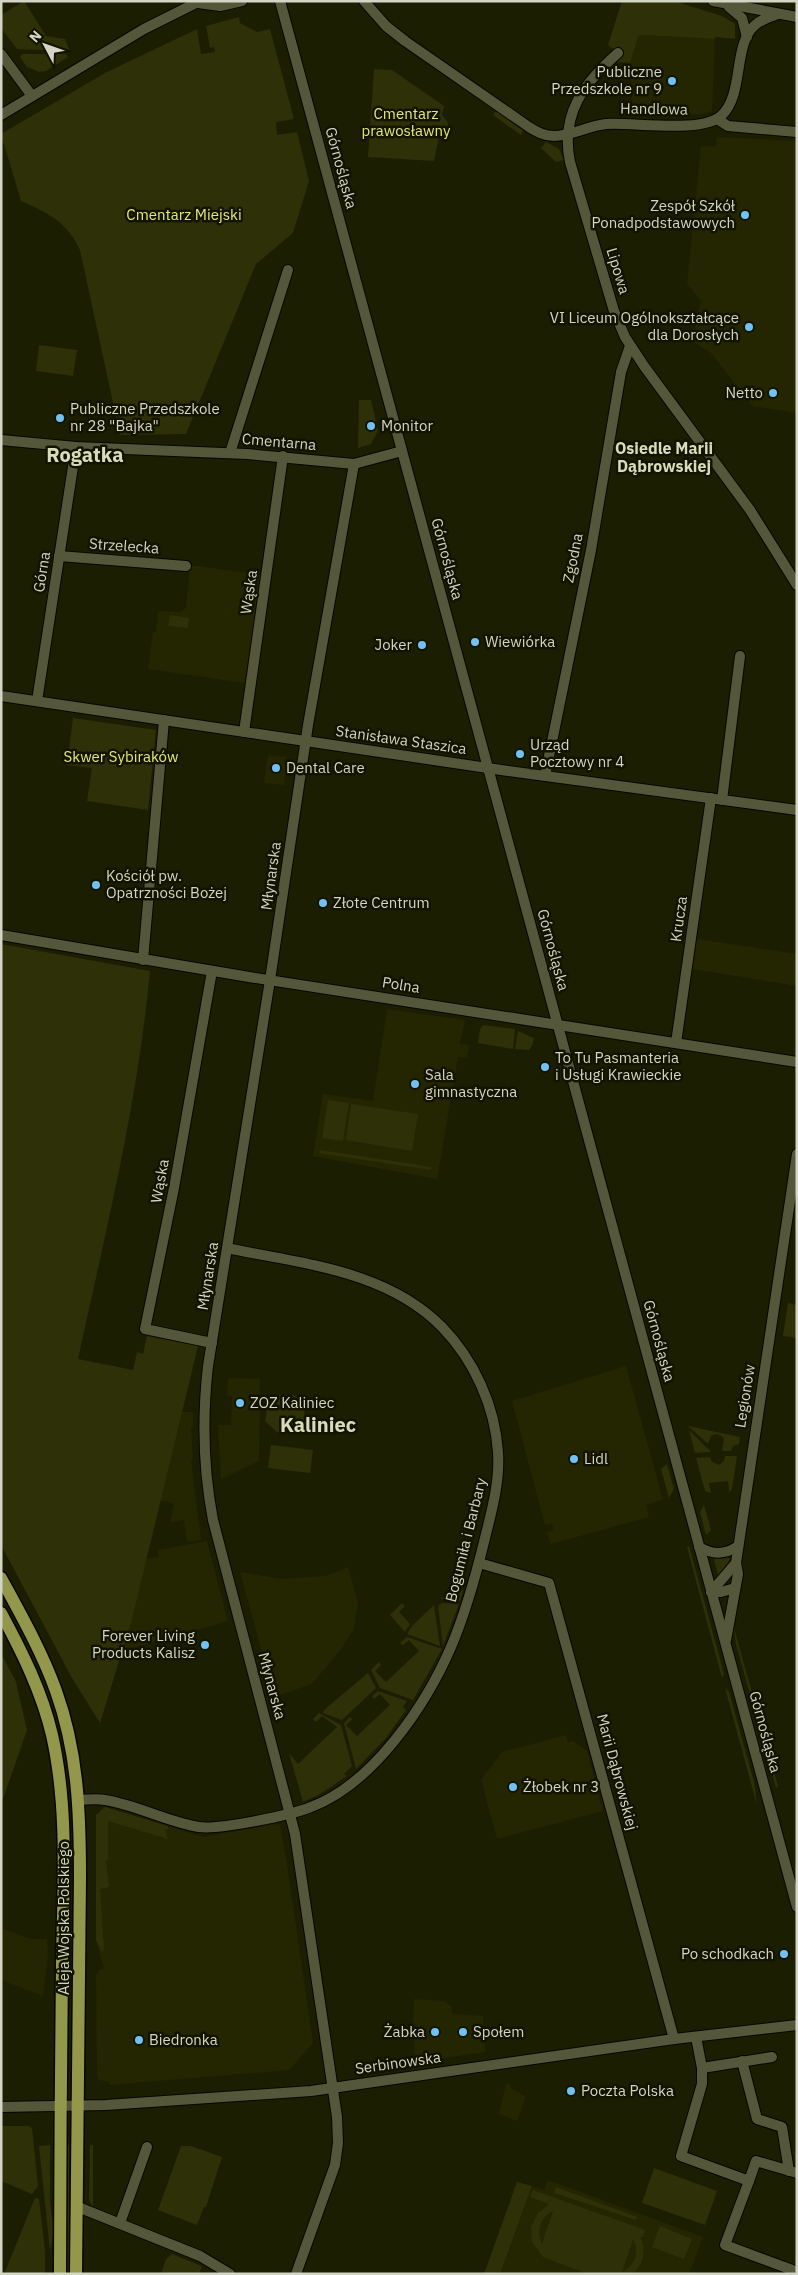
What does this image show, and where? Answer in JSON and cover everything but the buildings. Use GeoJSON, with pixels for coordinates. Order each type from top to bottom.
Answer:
{"type":"FeatureCollection","features":[{"type":"Feature","properties":{"kind":"main road","name":"Aleja Wojska Polskiego"},"geometry":{"type":"LineString","coordinates":[[1,1578],[39,1650],[56,1690],[71,1742],[79,1800],[79,2107],[76,2274]]}},
{"type":"Feature","properties":{"kind":"main road","name":"Aleja Wojska Polskiego"},"geometry":{"type":"LineString","coordinates":[[1,1613],[23,1655],[40,1695],[51,1733],[58,1772],[63,1837],[60,2274]]}},
{"type":"Feature","properties":{"kind":"street"},"geometry":{"type":"LineString","coordinates":[[1,115],[144,29],[199,2],[220,6],[242,1]]}},
{"type":"Feature","properties":{"kind":"street","name":"Górnośląska"},"geometry":{"type":"LineString","coordinates":[[280,1],[797,1907]]}},
{"type":"Feature","properties":{"kind":"street"},"geometry":{"type":"LineString","coordinates":[[364,1],[378,18],[395,33],[529,127],[546,136],[568,134]]}},
{"type":"Feature","properties":{"kind":"street"},"geometry":{"type":"LineString","coordinates":[[713,1],[725,5],[797,17]]}},
{"type":"Feature","properties":{"kind":"street"},"geometry":{"type":"LineString","coordinates":[[725,5],[742,18],[746,37]]}},
{"type":"Feature","properties":{"kind":"street"},"geometry":{"type":"LineString","coordinates":[[778,14],[756,24],[746,37],[730,102],[717,119],[728,126],[797,132]]}},
{"type":"Feature","properties":{"kind":"street","name":"Lipowa"},"geometry":{"type":"LineString","coordinates":[[618,53],[595,75],[576,101],[570,116],[567,149],[614,312],[630,346],[750,510],[797,585]]}},
{"type":"Feature","properties":{"kind":"street"},"geometry":{"type":"LineString","coordinates":[[1,54],[32,96]]}},
{"type":"Feature","properties":{"kind":"street","name":"Handlowa"},"geometry":{"type":"LineString","coordinates":[[568,134],[604,124],[700,125],[717,119]]}},
{"type":"Feature","properties":{"kind":"street"},"geometry":{"type":"LineString","coordinates":[[230,453],[288,270]]}},
{"type":"Feature","properties":{"kind":"street","name":"Zgodna"},"geometry":{"type":"LineString","coordinates":[[545,776],[591,550],[621,372],[630,346]]}},
{"type":"Feature","properties":{"kind":"street","name":"Cmentarna"},"geometry":{"type":"LineString","coordinates":[[1,440],[76,447],[282,456],[354,464],[402,451]]}},
{"type":"Feature","properties":{"kind":"street","name":"Górna"},"geometry":{"type":"LineString","coordinates":[[37,701],[76,447]]}},
{"type":"Feature","properties":{"kind":"street","name":"Wąska"},"geometry":{"type":"LineString","coordinates":[[244,732],[282,456]]}},
{"type":"Feature","properties":{"kind":"street","name":"Młynarska"},"geometry":{"type":"LineString","coordinates":[[296,2274],[338,2153],[337,2117],[301,1871],[290,1813],[222,1558],[209,1501],[204,1464],[203,1428],[212,1343],[306,741],[354,464]]}},
{"type":"Feature","properties":{"kind":"street","name":"Strzelecka"},"geometry":{"type":"LineString","coordinates":[[59,556],[186,566]]}},
{"type":"Feature","properties":{"kind":"street"},"geometry":{"type":"LineString","coordinates":[[722,800],[740,656]]}},
{"type":"Feature","properties":{"kind":"street","name":"Stanisława Staszica"},"geometry":{"type":"LineString","coordinates":[[1,696],[488,768],[797,810]]}},
{"type":"Feature","properties":{"kind":"street"},"geometry":{"type":"LineString","coordinates":[[143,960],[164,720]]}},
{"type":"Feature","properties":{"kind":"street","name":"Krucza"},"geometry":{"type":"LineString","coordinates":[[676,1043],[711,798]]}},
{"type":"Feature","properties":{"kind":"street","name":"Polna"},"geometry":{"type":"LineString","coordinates":[[1,935],[143,960],[797,1062]]}},
{"type":"Feature","properties":{"kind":"street","name":"Wąska"},"geometry":{"type":"LineString","coordinates":[[212,971],[172,1197],[145,1329],[212,1343]]}},
{"type":"Feature","properties":{"kind":"street","name":"Legionów"},"geometry":{"type":"LineString","coordinates":[[726,1643],[738,1574],[736,1563],[738,1546],[797,1154]]}},
{"type":"Feature","properties":{"kind":"street","name":"Bogumiła i Barbary"},"geometry":{"type":"LineString","coordinates":[[79,1800],[103,1799],[202,1827],[228,1825],[290,1813],[313,1806],[342,1790],[371,1765],[399,1733],[423,1698],[449,1652],[468,1602],[479,1563],[496,1489],[498,1464],[497,1438],[484,1392],[473,1368],[454,1341],[420,1308],[378,1283],[351,1274],[227,1248]]}},
{"type":"Feature","properties":{"kind":"street"},"geometry":{"type":"LineString","coordinates":[[699,1547],[718,1554],[732,1551],[738,1546]]}},
{"type":"Feature","properties":{"kind":"street","name":"Marii Dąbrowskiej"},"geometry":{"type":"LineString","coordinates":[[479,1563],[549,1583],[674,2039]]}},
{"type":"Feature","properties":{"kind":"street"},"geometry":{"type":"LineString","coordinates":[[711,1592],[736,1563]]}},
{"type":"Feature","properties":{"kind":"street"},"geometry":{"type":"LineString","coordinates":[[711,1592],[721,1592],[735,1588]]}},
{"type":"Feature","properties":{"kind":"street","name":"Serbinowska"},"geometry":{"type":"LineString","coordinates":[[1,2107],[79,2107],[332,2088],[696,2036],[797,2025]]}},
{"type":"Feature","properties":{"kind":"street"},"geometry":{"type":"LineString","coordinates":[[696,2036],[702,2068],[698,2102],[681,2156],[749,2181]]}},
{"type":"Feature","properties":{"kind":"street"},"geometry":{"type":"LineString","coordinates":[[702,2068],[772,2057]]}},
{"type":"Feature","properties":{"kind":"street"},"geometry":{"type":"LineString","coordinates":[[742,2061],[757,2119],[782,2126],[793,2172]]}},
{"type":"Feature","properties":{"kind":"street"},"geometry":{"type":"LineString","coordinates":[[120,2223],[147,2147]]}},
{"type":"Feature","properties":{"kind":"street"},"geometry":{"type":"LineString","coordinates":[[793,2172],[756,2161],[726,2245],[795,2271],[794,2274]]}},
{"type":"Feature","properties":{"kind":"street"},"geometry":{"type":"LineString","coordinates":[[78,2207],[200,2256],[230,2274]]}},
{"type":"Feature","properties":{"kind":"shaded area","name":"Publiczne Przedszkole nr 9"},"geometry":{"type":"Polygon","coordinates":[[[641,35],[715,39],[712,111],[699,115],[642,111],[639,114],[633,114],[630,63],[638,37],[641,35]]]}},
{"type":"Feature","properties":{"kind":"shaded area","name":"Zespół Szkół Ponadpodstawowych"},"geometry":{"type":"Polygon","coordinates":[[[717,137],[797,141],[797,413],[752,406],[711,353],[692,341],[701,301],[687,284],[701,146],[716,147],[717,137]]]}},
{"type":"Feature","properties":{"kind":"shaded area"},"geometry":{"type":"Polygon","coordinates":[[[190,565],[261,575],[245,683],[148,669],[153,632],[156,632],[158,611],[180,612],[186,608],[190,565]]]}},
{"type":"Feature","properties":{"kind":"shaded area"},"geometry":{"type":"Polygon","coordinates":[[[268,755],[285,757],[284,763],[287,763],[284,785],[264,783],[268,755]]]}},
{"type":"Feature","properties":{"kind":"shaded area"},"geometry":{"type":"Polygon","coordinates":[[[697,939],[797,954],[797,986],[693,969],[697,939]]]}},
{"type":"Feature","properties":{"kind":"shaded area"},"geometry":{"type":"Polygon","coordinates":[[[387,1009],[465,1020],[460,1044],[469,1045],[467,1058],[458,1057],[437,1179],[313,1156],[323,1094],[373,1101],[387,1009]]]}},
{"type":"Feature","properties":{"kind":"shaded area"},"geometry":{"type":"Polygon","coordinates":[[[626,1366],[663,1500],[646,1505],[649,1517],[551,1544],[547,1532],[554,1531],[552,1524],[545,1525],[512,1401],[626,1366]]]}},
{"type":"Feature","properties":{"kind":"shaded area"},"geometry":{"type":"Polygon","coordinates":[[[228,1378],[260,1379],[259,1461],[221,1479],[218,1425],[231,1425],[232,1396],[227,1395],[228,1378]]]}},
{"type":"Feature","properties":{"kind":"shaded area"},"geometry":{"type":"Polygon","coordinates":[[[181,1412],[193,1412],[193,1428],[191,1428],[193,1460],[191,1460],[201,1540],[187,1542],[184,1520],[170,1522],[174,1503],[159,1500],[181,1412]]]}},
{"type":"Feature","properties":{"kind":"shaded area"},"geometry":{"type":"Polygon","coordinates":[[[207,1541],[228,1621],[122,1651],[145,1559],[159,1557],[158,1550],[207,1541]]]}},
{"type":"Feature","properties":{"kind":"shaded area"},"geometry":{"type":"Polygon","coordinates":[[[348,1567],[358,1602],[354,1629],[341,1649],[312,1684],[274,1697],[240,1572],[282,1579],[326,1576],[348,1567]]]}},
{"type":"Feature","properties":{"kind":"shaded area"},"geometry":{"type":"Polygon","coordinates":[[[566,1735],[568,1742],[573,1741],[587,1751],[603,1811],[497,1839],[481,1780],[502,1752],[566,1735]]]}},
{"type":"Feature","properties":{"kind":"shaded area"},"geometry":{"type":"Polygon","coordinates":[[[104,1807],[203,1837],[276,1824],[280,1825],[313,2043],[289,2070],[109,2085],[109,2082],[99,2080],[97,2076],[96,1975],[99,1970],[104,1968],[96,1940],[96,1815],[104,1807]]]}},
{"type":"Feature","properties":{"kind":"shaded area"},"geometry":{"type":"Polygon","coordinates":[[[1,1928],[31,1939],[47,1939],[48,1955],[43,1996],[1,1980],[1,1928]]]}},
{"type":"Feature","properties":{"kind":"shaded area"},"geometry":{"type":"Polygon","coordinates":[[[414,1999],[444,2001],[451,2006],[453,2014],[483,2016],[485,2052],[415,2062],[414,1999]]]}},
{"type":"Feature","properties":{"kind":"shaded area"},"geometry":{"type":"Polygon","coordinates":[[[506,2084],[510,2084],[511,2088],[526,2097],[517,2121],[499,2114],[506,2084]]]}},
{"type":"Feature","properties":{"kind":"shaded area"},"geometry":{"type":"Polygon","coordinates":[[[548,2180],[703,2237],[689,2274],[500,2274],[532,2186],[544,2190],[548,2180]]]}},
{"type":"Feature","properties":{"kind":"green space"},"geometry":{"type":"Polygon","coordinates":[[[24,1],[46,36],[65,39],[70,51],[17,49],[1,28],[1,15],[24,1]]]}},
{"type":"Feature","properties":{"kind":"green space"},"geometry":{"type":"Polygon","coordinates":[[[622,1],[674,1],[722,16],[735,24],[735,39],[641,35],[638,37],[630,63],[618,62],[618,53],[608,45],[622,1]]]}},
{"type":"Feature","properties":{"kind":"green space","name":"Cmentarz Miejski"},"geometry":{"type":"Polygon","coordinates":[[[239,17],[240,23],[257,32],[270,29],[294,119],[276,122],[277,135],[297,132],[309,181],[293,233],[256,264],[186,434],[120,435],[80,250],[63,225],[48,214],[21,201],[1,134],[105,73],[197,29],[201,54],[215,52],[214,47],[210,48],[206,26],[239,17]]]}},
{"type":"Feature","properties":{"kind":"green space"},"geometry":{"type":"Polygon","coordinates":[[[22,54],[51,54],[51,58],[54,58],[54,54],[66,54],[68,57],[46,71],[39,72],[27,67],[20,57],[22,54]]]}},
{"type":"Feature","properties":{"kind":"green space","name":"Cmentarz prawosławny"},"geometry":{"type":"Polygon","coordinates":[[[374,69],[392,70],[444,106],[442,115],[448,125],[445,133],[439,136],[434,161],[368,157],[374,69]]]}},
{"type":"Feature","properties":{"kind":"green space"},"geometry":{"type":"Polygon","coordinates":[[[495,112],[498,112],[523,130],[521,135],[493,115],[495,112]]]}},
{"type":"Feature","properties":{"kind":"green space"},"geometry":{"type":"Polygon","coordinates":[[[546,142],[559,149],[564,160],[556,162],[541,148],[546,142]]]}},
{"type":"Feature","properties":{"kind":"green space"},"geometry":{"type":"Polygon","coordinates":[[[39,345],[77,350],[73,376],[36,371],[39,345]]]}},
{"type":"Feature","properties":{"kind":"green space"},"geometry":{"type":"Polygon","coordinates":[[[359,400],[371,400],[378,431],[371,444],[358,448],[359,400]]]}},
{"type":"Feature","properties":{"kind":"green space"},"geometry":{"type":"Polygon","coordinates":[[[170,615],[189,618],[188,628],[168,626],[170,615]]]}},
{"type":"Feature","properties":{"kind":"green space","name":"Skwer Sybiraków"},"geometry":{"type":"Polygon","coordinates":[[[73,718],[156,730],[148,810],[87,801],[92,768],[67,765],[73,718]]]}},
{"type":"Feature","properties":{"kind":"green space"},"geometry":{"type":"Polygon","coordinates":[[[1,944],[150,971],[138,1069],[120,1166],[78,1359],[133,1370],[137,1352],[143,1354],[147,1336],[198,1346],[132,1619],[100,1723],[72,1678],[1,1545],[1,944]]]}},
{"type":"Feature","properties":{"kind":"green space"},"geometry":{"type":"Polygon","coordinates":[[[483,1025],[515,1029],[513,1049],[478,1043],[480,1029],[483,1025]]]}},
{"type":"Feature","properties":{"kind":"green space"},"geometry":{"type":"Polygon","coordinates":[[[518,1031],[534,1038],[529,1050],[515,1049],[518,1031]]]}},
{"type":"Feature","properties":{"kind":"green space"},"geometry":{"type":"Polygon","coordinates":[[[328,1100],[349,1103],[343,1141],[322,1138],[328,1100]]]}},
{"type":"Feature","properties":{"kind":"green space"},"geometry":{"type":"Polygon","coordinates":[[[351,1104],[418,1114],[412,1151],[346,1140],[351,1104]]]}},
{"type":"Feature","properties":{"kind":"green space"},"geometry":{"type":"Polygon","coordinates":[[[320,1150],[431,1167],[431,1170],[319,1153],[320,1150]]]}},
{"type":"Feature","properties":{"kind":"green space"},"geometry":{"type":"Polygon","coordinates":[[[788,1303],[797,1305],[797,1338],[783,1336],[788,1303]]]}},
{"type":"Feature","properties":{"kind":"green space"},"geometry":{"type":"Polygon","coordinates":[[[277,1395],[294,1395],[304,1404],[305,1421],[294,1432],[277,1432],[265,1421],[268,1404],[277,1395]]]}},
{"type":"Feature","properties":{"kind":"green space"},"geometry":{"type":"Polygon","coordinates":[[[688,1426],[740,1437],[739,1444],[733,1446],[731,1451],[722,1451],[724,1439],[721,1436],[717,1434],[711,1436],[708,1444],[688,1426]]]}},
{"type":"Feature","properties":{"kind":"green space"},"geometry":{"type":"Polygon","coordinates":[[[689,1430],[711,1452],[695,1453],[689,1430]]]}},
{"type":"Feature","properties":{"kind":"green space"},"geometry":{"type":"Polygon","coordinates":[[[271,1445],[313,1450],[310,1473],[268,1468],[271,1445]]]}},
{"type":"Feature","properties":{"kind":"green space"},"geometry":{"type":"Polygon","coordinates":[[[725,1456],[737,1456],[732,1489],[729,1492],[728,1481],[709,1483],[711,1493],[705,1491],[696,1458],[710,1457],[712,1462],[719,1465],[724,1461],[725,1456]]]}},
{"type":"Feature","properties":{"kind":"green space"},"geometry":{"type":"Polygon","coordinates":[[[667,1464],[674,1489],[669,1498],[661,1469],[667,1464]]]}},
{"type":"Feature","properties":{"kind":"green space"},"geometry":{"type":"Polygon","coordinates":[[[704,1505],[711,1530],[706,1535],[700,1512],[704,1505]]]}},
{"type":"Feature","properties":{"kind":"green space"},"geometry":{"type":"Polygon","coordinates":[[[689,1546],[724,1674],[722,1678],[687,1547],[689,1546]]]}},
{"type":"Feature","properties":{"kind":"green space"},"geometry":{"type":"Polygon","coordinates":[[[730,1558],[727,1566],[718,1575],[714,1559],[730,1558]]]}},
{"type":"Feature","properties":{"kind":"green space"},"geometry":{"type":"Polygon","coordinates":[[[456,1585],[463,1591],[460,1601],[441,1599],[456,1585]]]}},
{"type":"Feature","properties":{"kind":"green space"},"geometry":{"type":"Polygon","coordinates":[[[402,1603],[405,1606],[399,1612],[410,1624],[405,1632],[390,1615],[402,1603]]]}},
{"type":"Feature","properties":{"kind":"green space"},"geometry":{"type":"Polygon","coordinates":[[[442,1603],[459,1604],[443,1646],[438,1606],[442,1603]]]}},
{"type":"Feature","properties":{"kind":"green space"},"geometry":{"type":"Polygon","coordinates":[[[434,1605],[440,1646],[407,1634],[412,1626],[434,1605]]]}},
{"type":"Feature","properties":{"kind":"green space"},"geometry":{"type":"Polygon","coordinates":[[[734,1628],[778,1786],[776,1788],[736,1644],[734,1628]]]}},
{"type":"Feature","properties":{"kind":"green space"},"geometry":{"type":"Polygon","coordinates":[[[407,1637],[442,1649],[413,1700],[380,1688],[371,1670],[379,1662],[381,1665],[375,1671],[386,1682],[419,1651],[409,1640],[403,1645],[400,1643],[407,1637]]]}},
{"type":"Feature","properties":{"kind":"green space"},"geometry":{"type":"Polygon","coordinates":[[[1,1653],[16,1682],[27,1730],[3,1799],[1,1798],[1,1653]]]}},
{"type":"Feature","properties":{"kind":"green space"},"geometry":{"type":"Polygon","coordinates":[[[368,1673],[376,1688],[342,1720],[323,1713],[324,1710],[368,1673]]]}},
{"type":"Feature","properties":{"kind":"green space"},"geometry":{"type":"Polygon","coordinates":[[[725,1688],[729,1692],[754,1782],[757,1805],[725,1688]]]}},
{"type":"Feature","properties":{"kind":"green space"},"geometry":{"type":"Polygon","coordinates":[[[378,1691],[407,1701],[403,1707],[406,1710],[386,1738],[356,1769],[344,1723],[350,1717],[352,1719],[346,1725],[357,1736],[390,1705],[380,1694],[374,1699],[372,1696],[378,1691]]]}},
{"type":"Feature","properties":{"kind":"green space"},"geometry":{"type":"Polygon","coordinates":[[[319,1713],[341,1725],[352,1766],[344,1774],[347,1776],[320,1794],[303,1802],[289,1753],[298,1764],[337,1727],[322,1716],[316,1722],[313,1719],[319,1713]]]}},
{"type":"Feature","properties":{"kind":"green space"},"geometry":{"type":"Polygon","coordinates":[[[105,1807],[168,1826],[168,1829],[165,1830],[168,1839],[108,1821],[108,1860],[106,1860],[109,1887],[100,1889],[104,1950],[102,1952],[96,1940],[96,1815],[105,1807]]]}},
{"type":"Feature","properties":{"kind":"green space"},"geometry":{"type":"Polygon","coordinates":[[[1,2126],[29,2126],[32,2128],[38,2186],[32,2194],[1,2181],[1,2126]]]}},
{"type":"Feature","properties":{"kind":"green space"},"geometry":{"type":"Polygon","coordinates":[[[50,2145],[50,2202],[54,2231],[50,2251],[39,2146],[50,2145]]]}},
{"type":"Feature","properties":{"kind":"green space"},"geometry":{"type":"Polygon","coordinates":[[[66,2145],[69,2145],[70,2274],[65,2274],[66,2145]]]}},
{"type":"Feature","properties":{"kind":"green space"},"geometry":{"type":"Polygon","coordinates":[[[90,2145],[93,2145],[93,2207],[89,2200],[90,2145]]]}},
{"type":"Feature","properties":{"kind":"green space"},"geometry":{"type":"Polygon","coordinates":[[[181,2146],[191,2146],[222,2157],[206,2207],[204,2207],[197,2225],[158,2210],[181,2146]]]}},
{"type":"Feature","properties":{"kind":"green space"},"geometry":{"type":"Polygon","coordinates":[[[654,2168],[717,2191],[705,2225],[642,2203],[654,2168]]]}},
{"type":"Feature","properties":{"kind":"green space"},"geometry":{"type":"Polygon","coordinates":[[[517,2182],[532,2186],[500,2274],[484,2274],[517,2182]]]}},
{"type":"Feature","properties":{"kind":"green space"},"geometry":{"type":"Polygon","coordinates":[[[556,2187],[637,2217],[636,2220],[554,2193],[556,2187]]]}},
{"type":"Feature","properties":{"kind":"green space"},"geometry":{"type":"Polygon","coordinates":[[[533,2190],[645,2230],[643,2237],[640,2237],[644,2252],[640,2265],[633,2274],[588,2274],[543,2257],[532,2242],[531,2227],[538,2213],[549,2204],[530,2197],[533,2190]],[[553,2211],[545,2217],[540,2225],[539,2234],[542,2244],[553,2211]],[[633,2239],[622,2272],[630,2266],[635,2258],[636,2249],[633,2239]]]}},
{"type":"Feature","properties":{"kind":"green space"},"geometry":{"type":"Polygon","coordinates":[[[35,2198],[39,2199],[45,2251],[45,2274],[4,2274],[35,2198]]]}},
{"type":"Feature","properties":{"kind":"green space"},"geometry":{"type":"Polygon","coordinates":[[[660,2226],[692,2239],[684,2259],[652,2247],[660,2226]]]}},
{"type":"Feature","properties":{"kind":"green space"},"geometry":{"type":"Polygon","coordinates":[[[172,2254],[202,2267],[199,2274],[161,2274],[166,2259],[172,2254]]]}},
{"type":"Feature","properties":{"kind":"place","name":"Publiczne Przedszkole nr 9"},"geometry":{"type":"Point","coordinates":[672,81]}},
{"type":"Feature","properties":{"kind":"place","name":"Zespół Szkół Ponadpodstawowych"},"geometry":{"type":"Point","coordinates":[745,215]}},
{"type":"Feature","properties":{"kind":"place","name":"VI Liceum Ogólnokształcące dla Dorosłych"},"geometry":{"type":"Point","coordinates":[749,327]}},
{"type":"Feature","properties":{"kind":"place","name":"Netto"},"geometry":{"type":"Point","coordinates":[773,393]}},
{"type":"Feature","properties":{"kind":"place","name":"Publiczne Przedszkole nr 28 \"Bajka\""},"geometry":{"type":"Point","coordinates":[60,418]}},
{"type":"Feature","properties":{"kind":"place","name":"Monitor"},"geometry":{"type":"Point","coordinates":[371,426]}},
{"type":"Feature","properties":{"kind":"place","name":"Wiewiórka"},"geometry":{"type":"Point","coordinates":[475,642]}},
{"type":"Feature","properties":{"kind":"place","name":"Joker"},"geometry":{"type":"Point","coordinates":[422,645]}},
{"type":"Feature","properties":{"kind":"place","name":"Urząd Pocztowy nr 4"},"geometry":{"type":"Point","coordinates":[520,754]}},
{"type":"Feature","properties":{"kind":"place","name":"Dental Care"},"geometry":{"type":"Point","coordinates":[276,768]}},
{"type":"Feature","properties":{"kind":"place","name":"Kościół pw. Opatrzności Bożej"},"geometry":{"type":"Point","coordinates":[96,885]}},
{"type":"Feature","properties":{"kind":"place","name":"Złote Centrum"},"geometry":{"type":"Point","coordinates":[323,903]}},
{"type":"Feature","properties":{"kind":"place","name":"To Tu Pasmanteria i Usługi Krawieckie"},"geometry":{"type":"Point","coordinates":[545,1067]}},
{"type":"Feature","properties":{"kind":"place","name":"Sala gimnastyczna"},"geometry":{"type":"Point","coordinates":[415,1084]}},
{"type":"Feature","properties":{"kind":"place","name":"ZOZ Kaliniec"},"geometry":{"type":"Point","coordinates":[240,1403]}},
{"type":"Feature","properties":{"kind":"place","name":"Lidl"},"geometry":{"type":"Point","coordinates":[574,1459]}},
{"type":"Feature","properties":{"kind":"place","name":"Forever Living Products Kalisz"},"geometry":{"type":"Point","coordinates":[205,1645]}},
{"type":"Feature","properties":{"kind":"place","name":"Żłobek nr 3"},"geometry":{"type":"Point","coordinates":[513,1787]}},
{"type":"Feature","properties":{"kind":"place","name":"Po schodkach"},"geometry":{"type":"Point","coordinates":[784,1954]}},
{"type":"Feature","properties":{"kind":"place","name":"Żabka"},"geometry":{"type":"Point","coordinates":[435,2032]}},
{"type":"Feature","properties":{"kind":"place","name":"Społem"},"geometry":{"type":"Point","coordinates":[463,2032]}},
{"type":"Feature","properties":{"kind":"place","name":"Biedronka"},"geometry":{"type":"Point","coordinates":[139,2040]}},
{"type":"Feature","properties":{"kind":"place","name":"Poczta Polska"},"geometry":{"type":"Point","coordinates":[571,2091]}},
{"type":"Feature","properties":{"kind":"district","name":"Rogatka"},"geometry":{"type":"Point","coordinates":[85,455]}},
{"type":"Feature","properties":{"kind":"district","name":"Osiedle Marii Dąbrowskiej"},"geometry":{"type":"Point","coordinates":[664,457]}},
{"type":"Feature","properties":{"kind":"district","name":"Kaliniec"},"geometry":{"type":"Point","coordinates":[318,1425]}}]}
